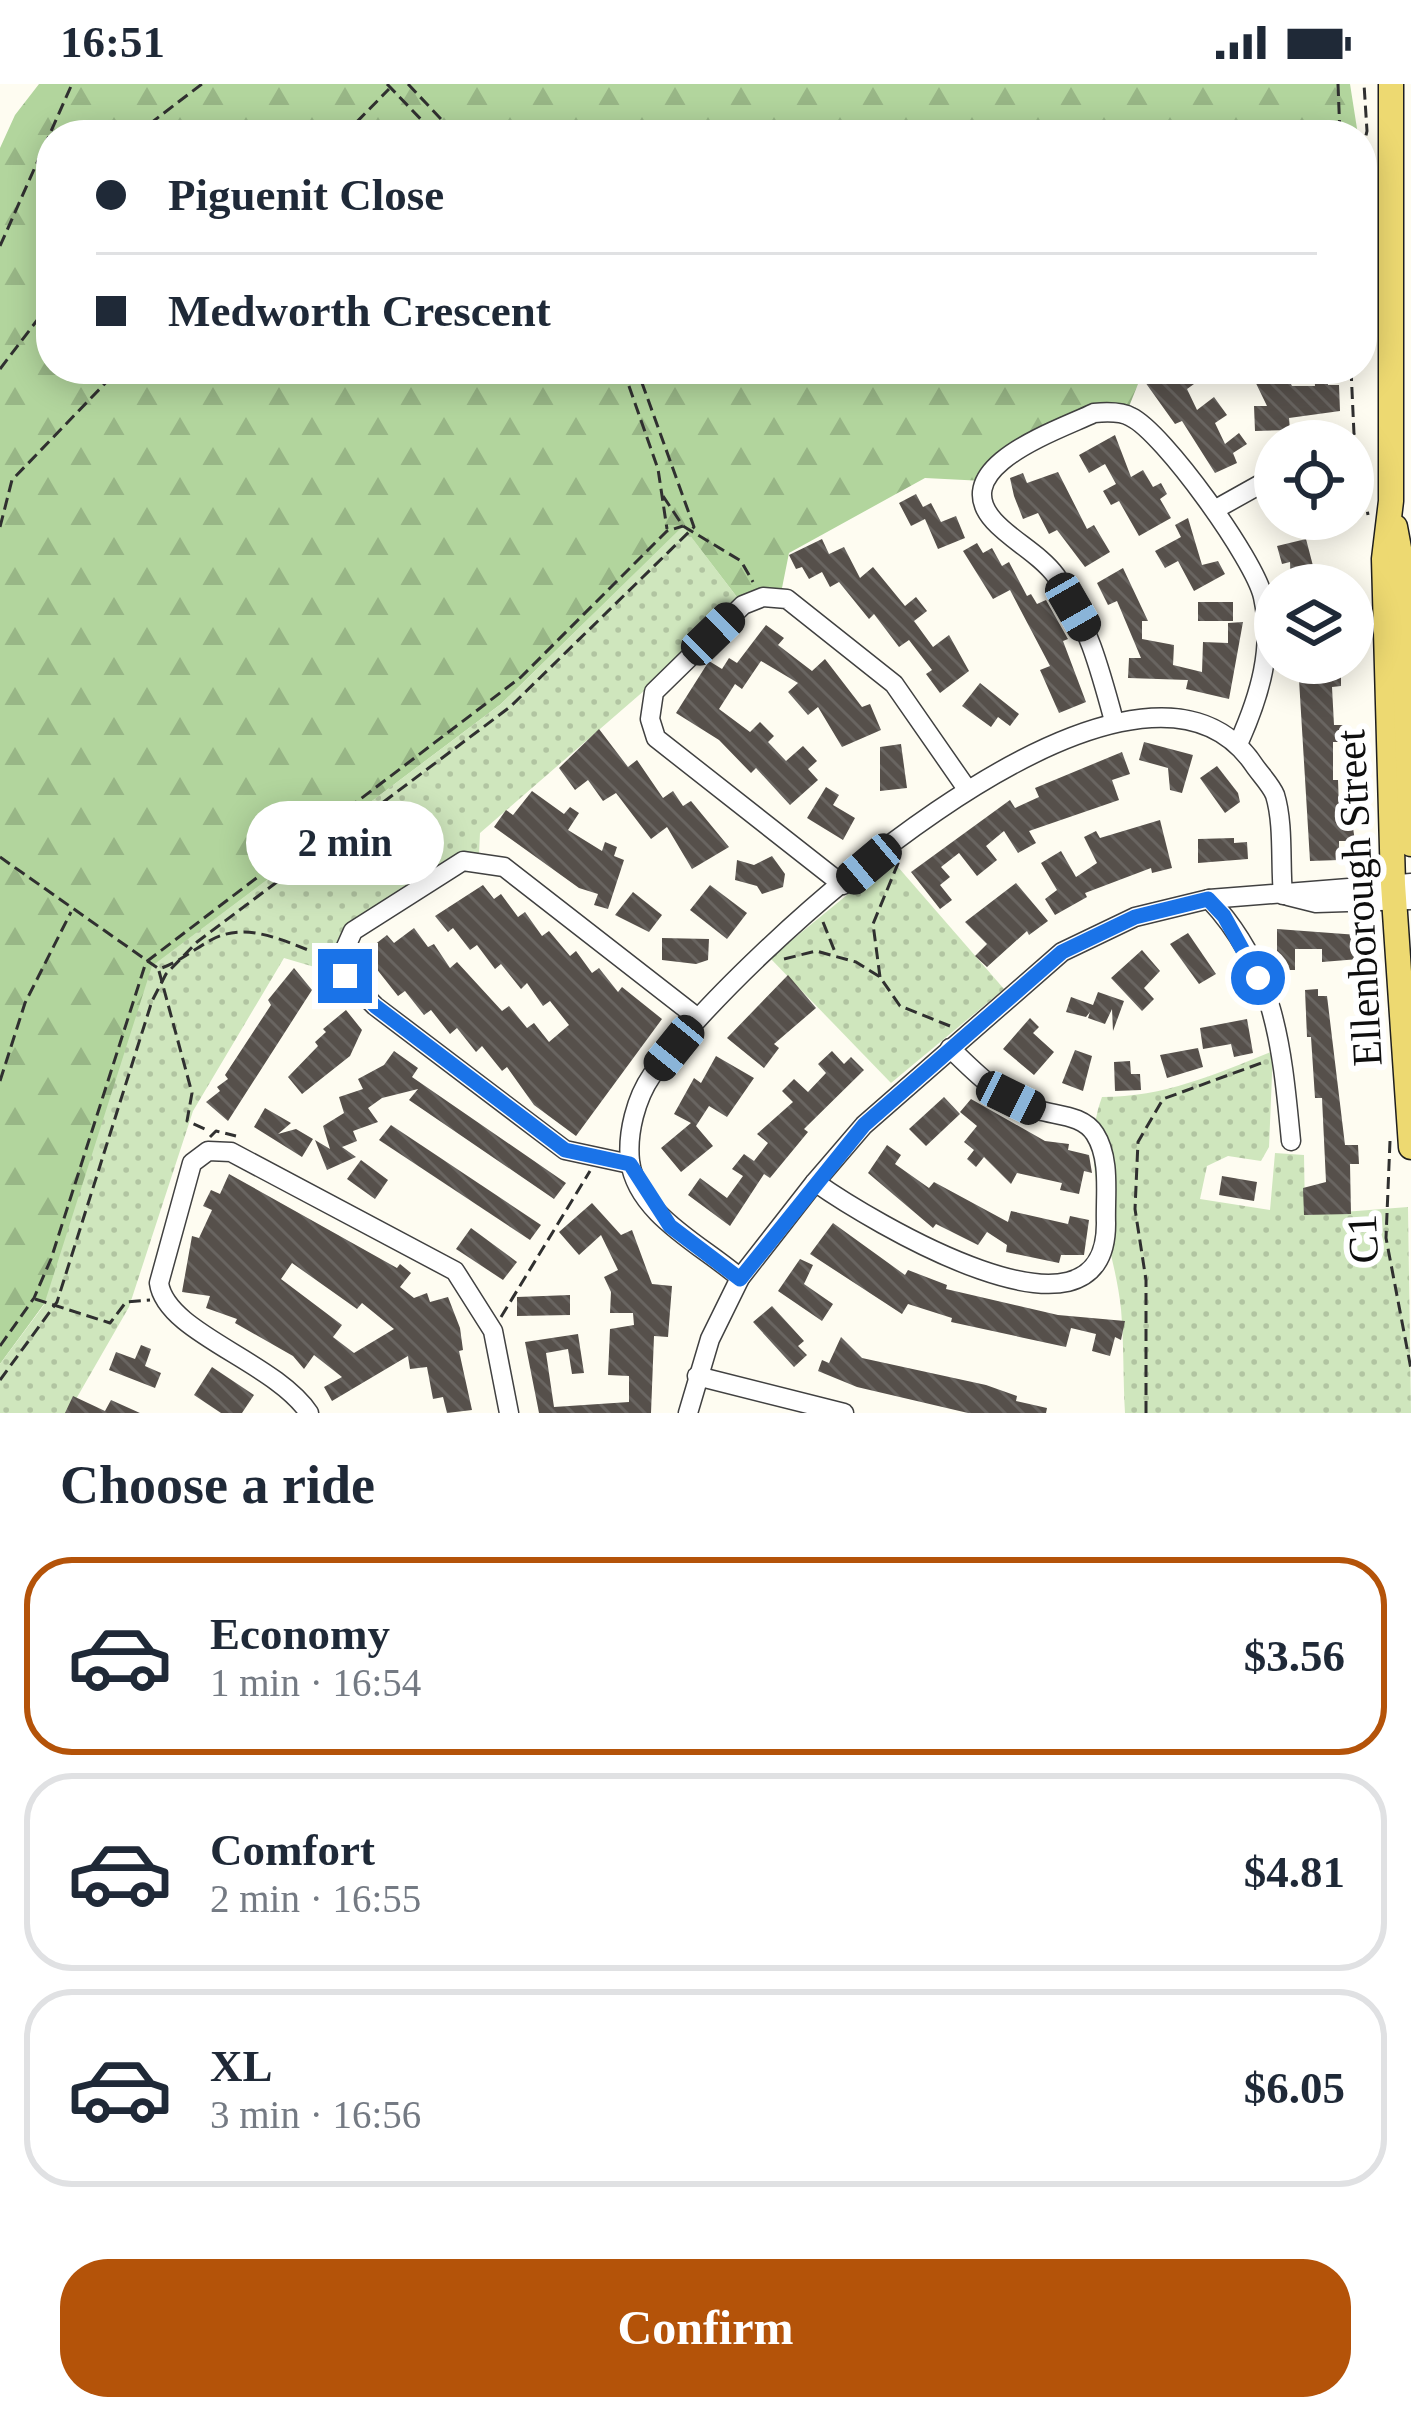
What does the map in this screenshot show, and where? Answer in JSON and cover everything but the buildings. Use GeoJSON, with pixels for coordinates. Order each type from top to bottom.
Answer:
{"type":"FeatureCollection","features":[{"type":"Feature","properties":{"kind":"main road","name":"Ellenborough Street"},"geometry":{"type":"LineString","coordinates":[[1378,84],[1388,165]]}},
{"type":"Feature","properties":{"kind":"main road","name":"Ellenborough Street"},"geometry":{"type":"LineString","coordinates":[[1391,84],[1390,501],[1384,559],[1411,1148]]}},
{"type":"Feature","properties":{"kind":"main road","name":"Ellenborough Street"},"geometry":{"type":"LineString","coordinates":[[1390,501],[1401,560],[1411,844]]}},
{"type":"Feature","properties":{"kind":"street"},"geometry":{"type":"LineString","coordinates":[[1114,721],[1093,641],[1054,573],[992,520],[983,504],[984,481],[999,459],[1094,412],[1133,417],[1216,509],[1246,554],[1263,594],[1268,649],[1255,705],[1238,742]]}},
{"type":"Feature","properties":{"kind":"street"},"geometry":{"type":"LineString","coordinates":[[1216,509],[1254,488]]}},
{"type":"Feature","properties":{"kind":"street"},"geometry":{"type":"LineString","coordinates":[[843,886],[656,738],[650,719],[654,692],[743,605],[759,598],[788,599],[894,684],[967,789]]}},
{"type":"Feature","properties":{"kind":"street"},"geometry":{"type":"LineString","coordinates":[[740,1279],[670,1226],[630,1164],[630,1127],[650,1078],[698,1018],[759,959],[967,789],[1037,751],[1114,721],[1150,715],[1194,718],[1238,742],[1275,796],[1283,896]]}},
{"type":"Feature","properties":{"kind":"street"},"geometry":{"type":"LineString","coordinates":[[630,1164],[565,1150],[392,1020],[345,976],[341,958],[353,931],[463,861],[482,860],[504,867],[698,1018]]}},
{"type":"Feature","properties":{"kind":"street"},"geometry":{"type":"LineString","coordinates":[[688,1413],[697,1376],[740,1279],[815,1182],[951,1038],[1062,952],[1135,917],[1208,899],[1283,896],[1314,887],[1402,892]]}},
{"type":"Feature","properties":{"kind":"street"},"geometry":{"type":"LineString","coordinates":[[1208,899],[1224,916],[1275,1009],[1291,1141]]}},
{"type":"Feature","properties":{"kind":"street"},"geometry":{"type":"LineString","coordinates":[[815,1182],[870,1222],[938,1256],[1057,1284],[1084,1278],[1098,1266],[1106,1250],[1104,1150],[1092,1129],[988,1087],[951,1038]]}},
{"type":"Feature","properties":{"kind":"street"},"geometry":{"type":"LineString","coordinates":[[309,1413],[260,1365],[170,1314],[161,1298],[159,1283],[192,1163],[208,1151],[231,1152],[455,1271],[493,1331],[509,1413]]}},
{"type":"Feature","properties":{"kind":"street"},"geometry":{"type":"LineString","coordinates":[[697,1376],[844,1413]]}},
{"type":"Feature","properties":{"kind":"path"},"geometry":{"type":"LineString","coordinates":[[56,120],[72,84]]}},
{"type":"Feature","properties":{"kind":"path"},"geometry":{"type":"LineString","coordinates":[[155,120],[202,84]]}},
{"type":"Feature","properties":{"kind":"path"},"geometry":{"type":"LineString","coordinates":[[408,84],[442,120]]}},
{"type":"Feature","properties":{"kind":"path"},"geometry":{"type":"LineString","coordinates":[[1338,84],[1339,120]]}},
{"type":"Feature","properties":{"kind":"path"},"geometry":{"type":"LineString","coordinates":[[1364,84],[1366,120]]}},
{"type":"Feature","properties":{"kind":"path"},"geometry":{"type":"LineString","coordinates":[[357,120],[388,86],[421,120]]}},
{"type":"Feature","properties":{"kind":"path"},"geometry":{"type":"LineString","coordinates":[[0,246],[36,165]]}},
{"type":"Feature","properties":{"kind":"path"},"geometry":{"type":"LineString","coordinates":[[0,369],[36,322]]}},
{"type":"Feature","properties":{"kind":"path"},"geometry":{"type":"LineString","coordinates":[[0,527],[12,480],[104,384]]}},
{"type":"Feature","properties":{"kind":"path"},"geometry":{"type":"LineString","coordinates":[[628,384],[662,494],[667,531]]}},
{"type":"Feature","properties":{"kind":"path"},"geometry":{"type":"LineString","coordinates":[[0,1380],[53,1308],[162,982],[176,963],[197,941],[510,707],[694,527],[642,384]]}},
{"type":"Feature","properties":{"kind":"path"},"geometry":{"type":"LineString","coordinates":[[1352,384],[1353,420]]}},
{"type":"Feature","properties":{"kind":"path"},"geometry":{"type":"LineString","coordinates":[[662,494],[689,532],[740,561],[759,598]]}},
{"type":"Feature","properties":{"kind":"path"},"geometry":{"type":"LineString","coordinates":[[0,1346],[34,1298],[68,1210],[146,962],[521,677],[667,531],[683,526]]}},
{"type":"Feature","properties":{"kind":"path"},"geometry":{"type":"LineString","coordinates":[[882,866],[899,851],[873,924],[880,977],[900,1006],[942,1019],[951,1038]]}},
{"type":"Feature","properties":{"kind":"path"},"geometry":{"type":"LineString","coordinates":[[0,857],[71,911],[94,918],[159,969],[213,939],[233,934],[285,938],[329,957]]}},
{"type":"Feature","properties":{"kind":"path"},"geometry":{"type":"LineString","coordinates":[[0,1081],[26,1004],[71,911]]}},
{"type":"Feature","properties":{"kind":"path"},"geometry":{"type":"LineString","coordinates":[[810,924],[820,916],[835,954]]}},
{"type":"Feature","properties":{"kind":"path"},"geometry":{"type":"LineString","coordinates":[[759,959],[778,961],[816,950],[835,954],[880,977]]}},
{"type":"Feature","properties":{"kind":"path"},"geometry":{"type":"LineString","coordinates":[[159,969],[192,1093],[188,1121],[210,1131]]}},
{"type":"Feature","properties":{"kind":"path"},"geometry":{"type":"LineString","coordinates":[[1146,1413],[1146,1280],[1135,1209],[1138,1142],[1163,1100],[1256,1066],[1282,1051]]}},
{"type":"Feature","properties":{"kind":"path"},"geometry":{"type":"LineString","coordinates":[[493,1331],[591,1170]]}},
{"type":"Feature","properties":{"kind":"path","name":"C1"},"geometry":{"type":"LineString","coordinates":[[1391,1176],[1386,1238],[1411,1369]]}},
{"type":"Feature","properties":{"kind":"path"},"geometry":{"type":"LineString","coordinates":[[34,1298],[110,1323],[126,1303],[161,1298]]}},
{"type":"Feature","properties":{"kind":"green space"},"geometry":{"type":"Polygon","coordinates":[[[39,84],[1350,84],[1356,120],[36,120],[36,384],[1138,384],[1128,409],[1094,413],[984,481],[925,478],[789,553],[780,598],[743,605],[683,527],[501,704],[153,966],[47,1300],[0,1364],[0,148],[15,115],[39,84]]]}},
{"type":"Feature","properties":{"kind":"green space"},"geometry":{"type":"Polygon","coordinates":[[[683,526],[743,605],[480,833],[479,854],[353,931],[345,976],[284,958],[193,1111],[129,1307],[68,1413],[0,1413],[0,1364],[44,1305],[152,966],[501,704],[683,526]]]}},
{"type":"Feature","properties":{"kind":"green space"},"geometry":{"type":"Polygon","coordinates":[[[891,859],[1004,989],[891,1083],[770,958],[891,859]]]}},
{"type":"Feature","properties":{"kind":"green space"},"geometry":{"type":"Polygon","coordinates":[[[1273,1051],[1269,1147],[1261,1161],[1228,1156],[1207,1166],[1200,1199],[1270,1210],[1275,1153],[1304,1155],[1305,1215],[1408,1207],[1411,1413],[1125,1413],[1121,1309],[1093,1149],[1102,1097],[1168,1089],[1273,1051]]]}},
{"type":"Feature","properties":{"kind":"route"},"geometry":{"type":"LineString","coordinates":[[345,976],[375,1006],[565,1150],[630,1164],[636,1180],[670,1226],[740,1279],[864,1125],[1062,952],[1135,917],[1208,899],[1224,916],[1258,978]]}}]}
